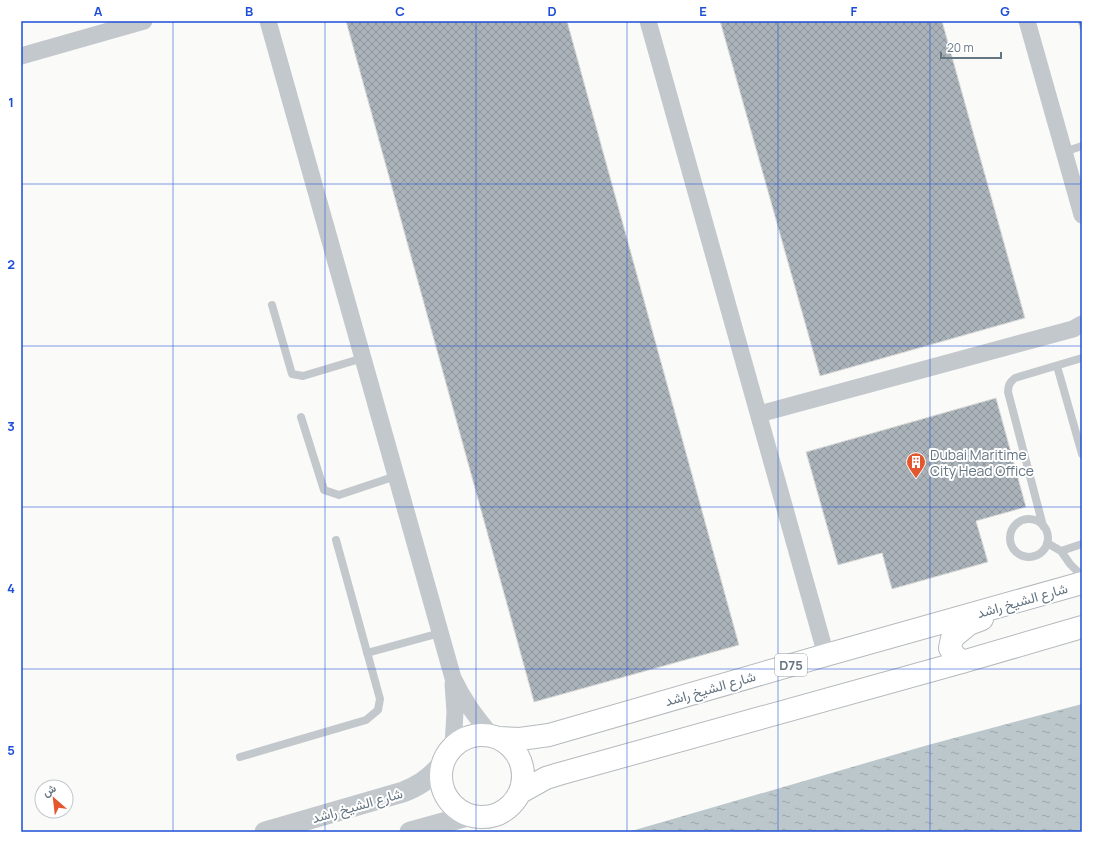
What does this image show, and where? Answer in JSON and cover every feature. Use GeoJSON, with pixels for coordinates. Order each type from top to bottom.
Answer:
{"type":"FeatureCollection","features":[{"type":"Feature","properties":{"kind":"main road","name":"شارع الشيخ راشد"},"geometry":{"type":"LineString","coordinates":[[495,737],[520,739],[549,735],[826,655],[1082,584]]}},
{"type":"Feature","properties":{"kind":"main road"},"geometry":{"type":"LineString","coordinates":[[962,662],[954,656],[950,648],[952,638],[969,624],[1056,591]]}},
{"type":"Feature","properties":{"kind":"main road"},"geometry":{"type":"LineString","coordinates":[[520,792],[546,778],[559,774],[962,662],[1082,627]]}},
{"type":"Feature","properties":{"kind":"main road"},"geometry":{"type":"LineString","coordinates":[[478,735],[495,737],[511,747],[520,760],[523,776],[520,792],[514,802],[505,811],[493,816],[480,818],[468,816],[454,808],[444,795],[440,780],[447,755],[464,738],[478,735]]}},
{"type":"Feature","properties":{"kind":"street"},"geometry":{"type":"LineString","coordinates":[[21,56],[144,21]]}},
{"type":"Feature","properties":{"kind":"street"},"geometry":{"type":"LineString","coordinates":[[268,21],[453,678],[469,708],[495,737]]}},
{"type":"Feature","properties":{"kind":"street"},"geometry":{"type":"LineString","coordinates":[[648,21],[826,655]]}},
{"type":"Feature","properties":{"kind":"street"},"geometry":{"type":"LineString","coordinates":[[1027,21],[1064,152],[1077,179],[1082,215]]}},
{"type":"Feature","properties":{"kind":"street"},"geometry":{"type":"LineString","coordinates":[[759,414],[1073,329],[1082,324]]}},
{"type":"Feature","properties":{"kind":"street"},"geometry":{"type":"LineString","coordinates":[[447,755],[455,712],[453,678]]}},
{"type":"Feature","properties":{"kind":"street","name":"شارع الشيخ راشد"},"geometry":{"type":"LineString","coordinates":[[265,832],[404,792],[425,781],[436,772],[447,755]]}},
{"type":"Feature","properties":{"kind":"street"},"geometry":{"type":"LineString","coordinates":[[410,832],[468,816]]}},
{"type":"Feature","properties":{"kind":"lane"},"geometry":{"type":"LineString","coordinates":[[1064,152],[1082,146]]}},
{"type":"Feature","properties":{"kind":"lane"},"geometry":{"type":"LineString","coordinates":[[272,305],[292,374],[304,376],[363,358]]}},
{"type":"Feature","properties":{"kind":"lane"},"geometry":{"type":"LineString","coordinates":[[1043,526],[1033,520],[1027,519],[1020,521],[1012,530],[1010,535],[1012,548],[1022,555],[1028,557],[1034,556],[1044,549],[1047,537],[1008,392],[1008,386],[1015,378],[1082,358]]}},
{"type":"Feature","properties":{"kind":"lane"},"geometry":{"type":"LineString","coordinates":[[1057,366],[1082,454]]}},
{"type":"Feature","properties":{"kind":"lane"},"geometry":{"type":"LineString","coordinates":[[301,417],[324,490],[339,495],[396,476]]}},
{"type":"Feature","properties":{"kind":"lane"},"geometry":{"type":"LineString","coordinates":[[240,757],[366,720],[378,710],[380,699],[336,540]]}},
{"type":"Feature","properties":{"kind":"lane"},"geometry":{"type":"LineString","coordinates":[[1046,543],[1061,552],[1082,576]]}},
{"type":"Feature","properties":{"kind":"lane"},"geometry":{"type":"LineString","coordinates":[[1061,552],[1082,544]]}},
{"type":"Feature","properties":{"kind":"lane"},"geometry":{"type":"LineString","coordinates":[[367,653],[440,633]]}},
{"type":"Feature","properties":{"kind":"water"},"geometry":{"type":"Polygon","coordinates":[[[1082,704],[1082,832],[628,832],[928,745],[1082,704]]]}},
{"type":"Feature","properties":{"kind":"building"},"geometry":{"type":"Polygon","coordinates":[[[346,21],[567,21],[739,645],[534,702],[346,21]]]}},
{"type":"Feature","properties":{"kind":"building"},"geometry":{"type":"Polygon","coordinates":[[[720,21],[942,21],[1025,318],[820,376],[720,21]]]}},
{"type":"Feature","properties":{"kind":"building"},"geometry":{"type":"Polygon","coordinates":[[[1078,21],[1082,21],[1082,36],[1078,21]]]}},
{"type":"Feature","properties":{"kind":"building","name":"Dubai Maritime City Head Office"},"geometry":{"type":"Polygon","coordinates":[[[996,398],[1026,507],[976,521],[988,562],[892,589],[882,553],[838,565],[806,452],[996,398]]]}},
{"type":"Feature","properties":{"kind":"place","name":"Dubai Maritime City Head Office"},"geometry":{"type":"Point","coordinates":[916,479]}}]}
